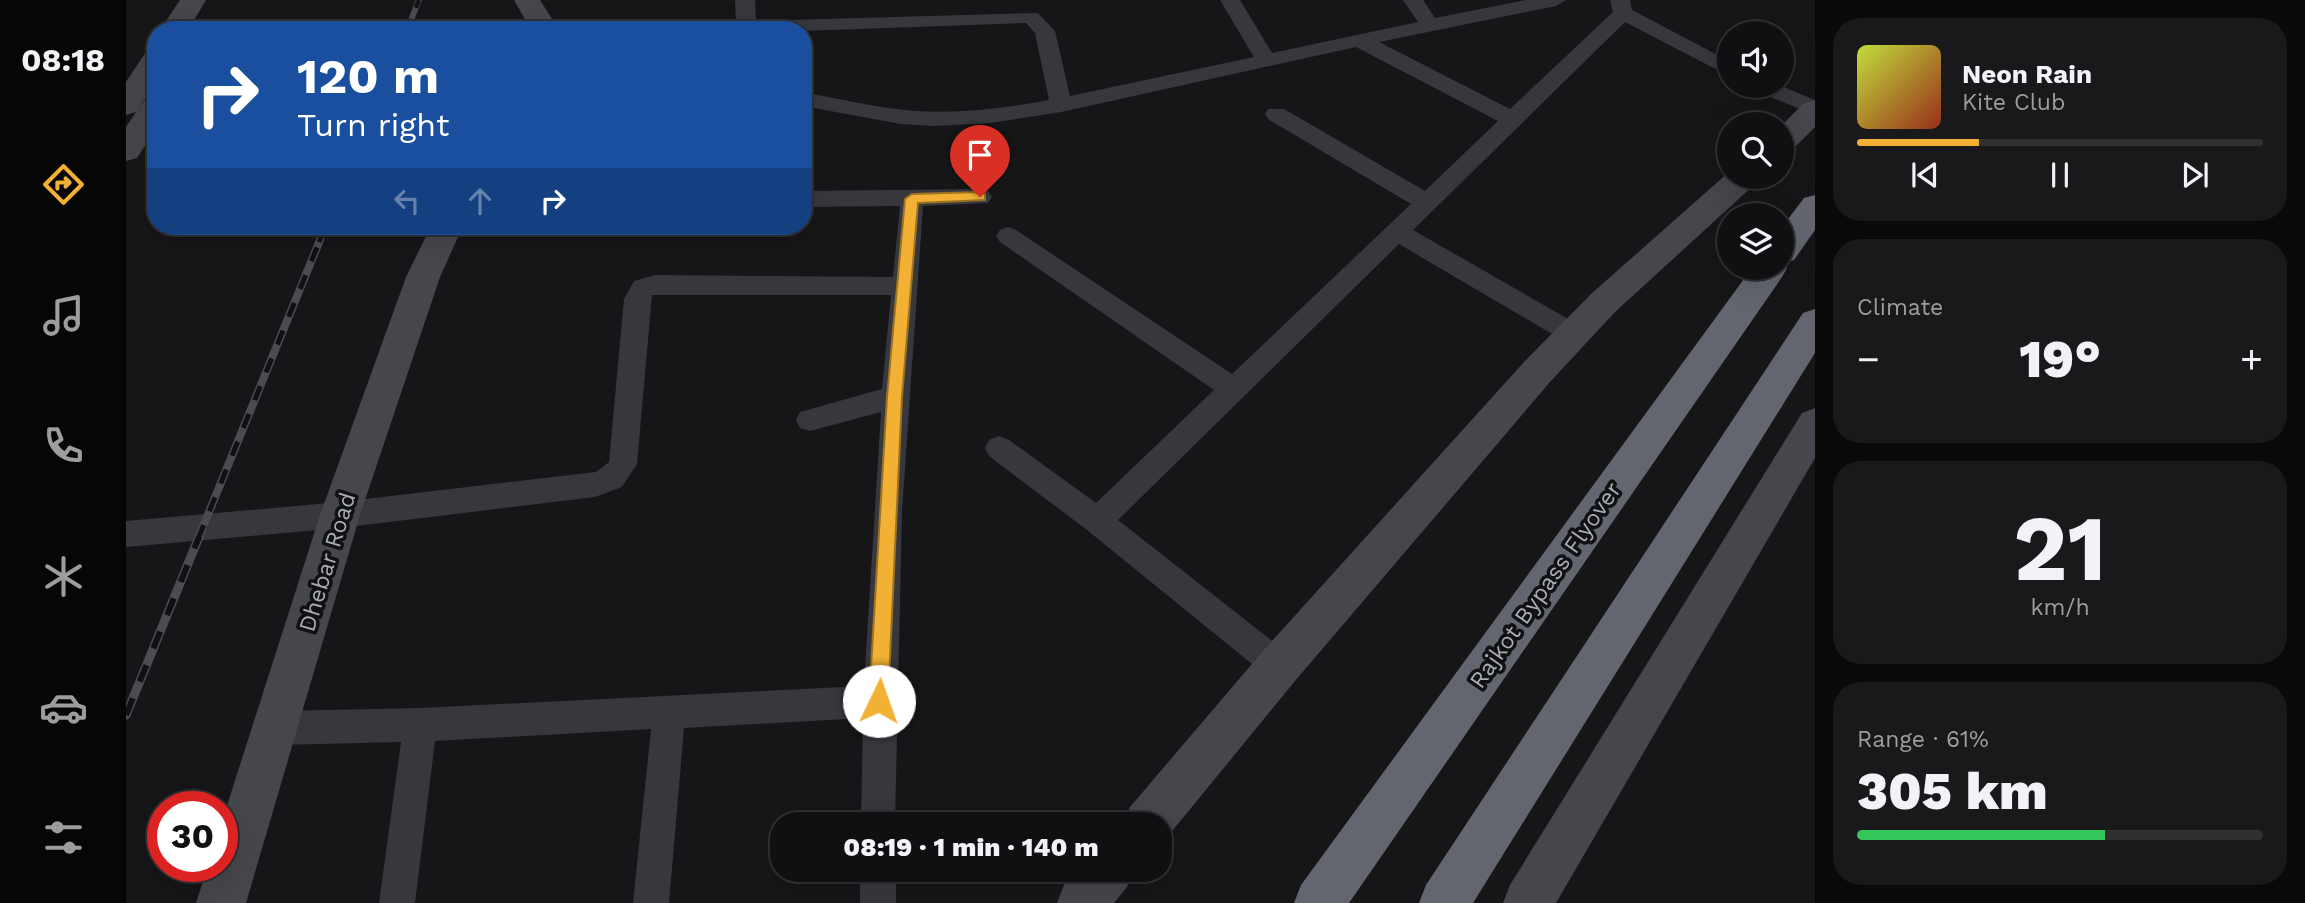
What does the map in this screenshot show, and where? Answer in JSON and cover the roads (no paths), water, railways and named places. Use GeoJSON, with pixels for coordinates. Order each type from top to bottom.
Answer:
{"type":"FeatureCollection","features":[{"type":"Feature","properties":{"kind":"highway","name":"Rajkot Bypass Flyover"},"geometry":{"type":"LineString","coordinates":[[1320,903],[1761,280]]}},
{"type":"Feature","properties":{"kind":"highway"},"geometry":{"type":"LineString","coordinates":[[1444,903],[1815,323]]}},
{"type":"Feature","properties":{"kind":"street"},"geometry":{"type":"LineString","coordinates":[[527,0],[540,21]]}},
{"type":"Feature","properties":{"kind":"street"},"geometry":{"type":"LineString","coordinates":[[745,0],[746,21]]}},
{"type":"Feature","properties":{"kind":"street"},"geometry":{"type":"LineString","coordinates":[[1230,0],[1267,62]]}},
{"type":"Feature","properties":{"kind":"street"},"geometry":{"type":"LineString","coordinates":[[1413,0],[1429,24]]}},
{"type":"Feature","properties":{"kind":"street"},"geometry":{"type":"LineString","coordinates":[[812,101],[933,120],[1061,105],[1267,62],[1429,24],[1556,0]]}},
{"type":"Feature","properties":{"kind":"street"},"geometry":{"type":"LineString","coordinates":[[1097,521],[1512,119],[1622,7],[1717,62]]}},
{"type":"Feature","properties":{"kind":"street"},"geometry":{"type":"LineString","coordinates":[[812,25],[1031,17],[1045,30],[1061,105]]}},
{"type":"Feature","properties":{"kind":"street"},"geometry":{"type":"LineString","coordinates":[[1358,40],[1512,119]]}},
{"type":"Feature","properties":{"kind":"street"},"geometry":{"type":"LineString","coordinates":[[126,151],[141,92]]}},
{"type":"Feature","properties":{"kind":"street"},"geometry":{"type":"LineString","coordinates":[[1790,98],[1815,109],[1794,130]]}},
{"type":"Feature","properties":{"kind":"street"},"geometry":{"type":"LineString","coordinates":[[1276,114],[1426,202]]}},
{"type":"Feature","properties":{"kind":"street"},"geometry":{"type":"LineString","coordinates":[[1157,812],[1279,666],[1573,334],[1603,303],[1730,189]]}},
{"type":"Feature","properties":{"kind":"street"},"geometry":{"type":"LineString","coordinates":[[812,199],[980,197]]}},
{"type":"Feature","properties":{"kind":"street"},"geometry":{"type":"LineString","coordinates":[[878,812],[879,701],[895,397],[912,199]]}},
{"type":"Feature","properties":{"kind":"street"},"geometry":{"type":"LineString","coordinates":[[1395,231],[1573,334]]}},
{"type":"Feature","properties":{"kind":"street","name":"Dhebar Road"},"geometry":{"type":"LineString","coordinates":[[221,903],[277,728],[340,515],[423,277],[443,235]]}},
{"type":"Feature","properties":{"kind":"street"},"geometry":{"type":"LineString","coordinates":[[1008,236],[1233,389]]}},
{"type":"Feature","properties":{"kind":"street"},"geometry":{"type":"LineString","coordinates":[[126,534],[340,515],[595,485],[617,475],[623,464],[637,299],[643,288],[655,284],[904,286]]}},
{"type":"Feature","properties":{"kind":"street"},"geometry":{"type":"LineString","coordinates":[[810,420],[895,397]]}},
{"type":"Feature","properties":{"kind":"street"},"geometry":{"type":"LineString","coordinates":[[1528,903],[1815,424]]}},
{"type":"Feature","properties":{"kind":"street"},"geometry":{"type":"LineString","coordinates":[[999,448],[1097,521],[1279,666]]}},
{"type":"Feature","properties":{"kind":"street"},"geometry":{"type":"LineString","coordinates":[[277,728],[420,725],[879,701]]}},
{"type":"Feature","properties":{"kind":"street"},"geometry":{"type":"LineString","coordinates":[[650,903],[669,710]]}},
{"type":"Feature","properties":{"kind":"street"},"geometry":{"type":"LineString","coordinates":[[397,903],[420,725]]}},
{"type":"Feature","properties":{"kind":"street"},"geometry":{"type":"LineString","coordinates":[[878,882],[878,903]]}},
{"type":"Feature","properties":{"kind":"street"},"geometry":{"type":"LineString","coordinates":[[1082,903],[1100,882]]}},
{"type":"Feature","properties":{"kind":"railway"},"geometry":{"type":"LineString","coordinates":[[411,21],[419,0]]}},
{"type":"Feature","properties":{"kind":"railway"},"geometry":{"type":"LineString","coordinates":[[319,242],[322,235]]}},
{"type":"Feature","properties":{"kind":"railway"},"geometry":{"type":"LineString","coordinates":[[198,539],[320,240]]}},
{"type":"Feature","properties":{"kind":"railway"},"geometry":{"type":"LineString","coordinates":[[126,715],[199,537]]}}]}
